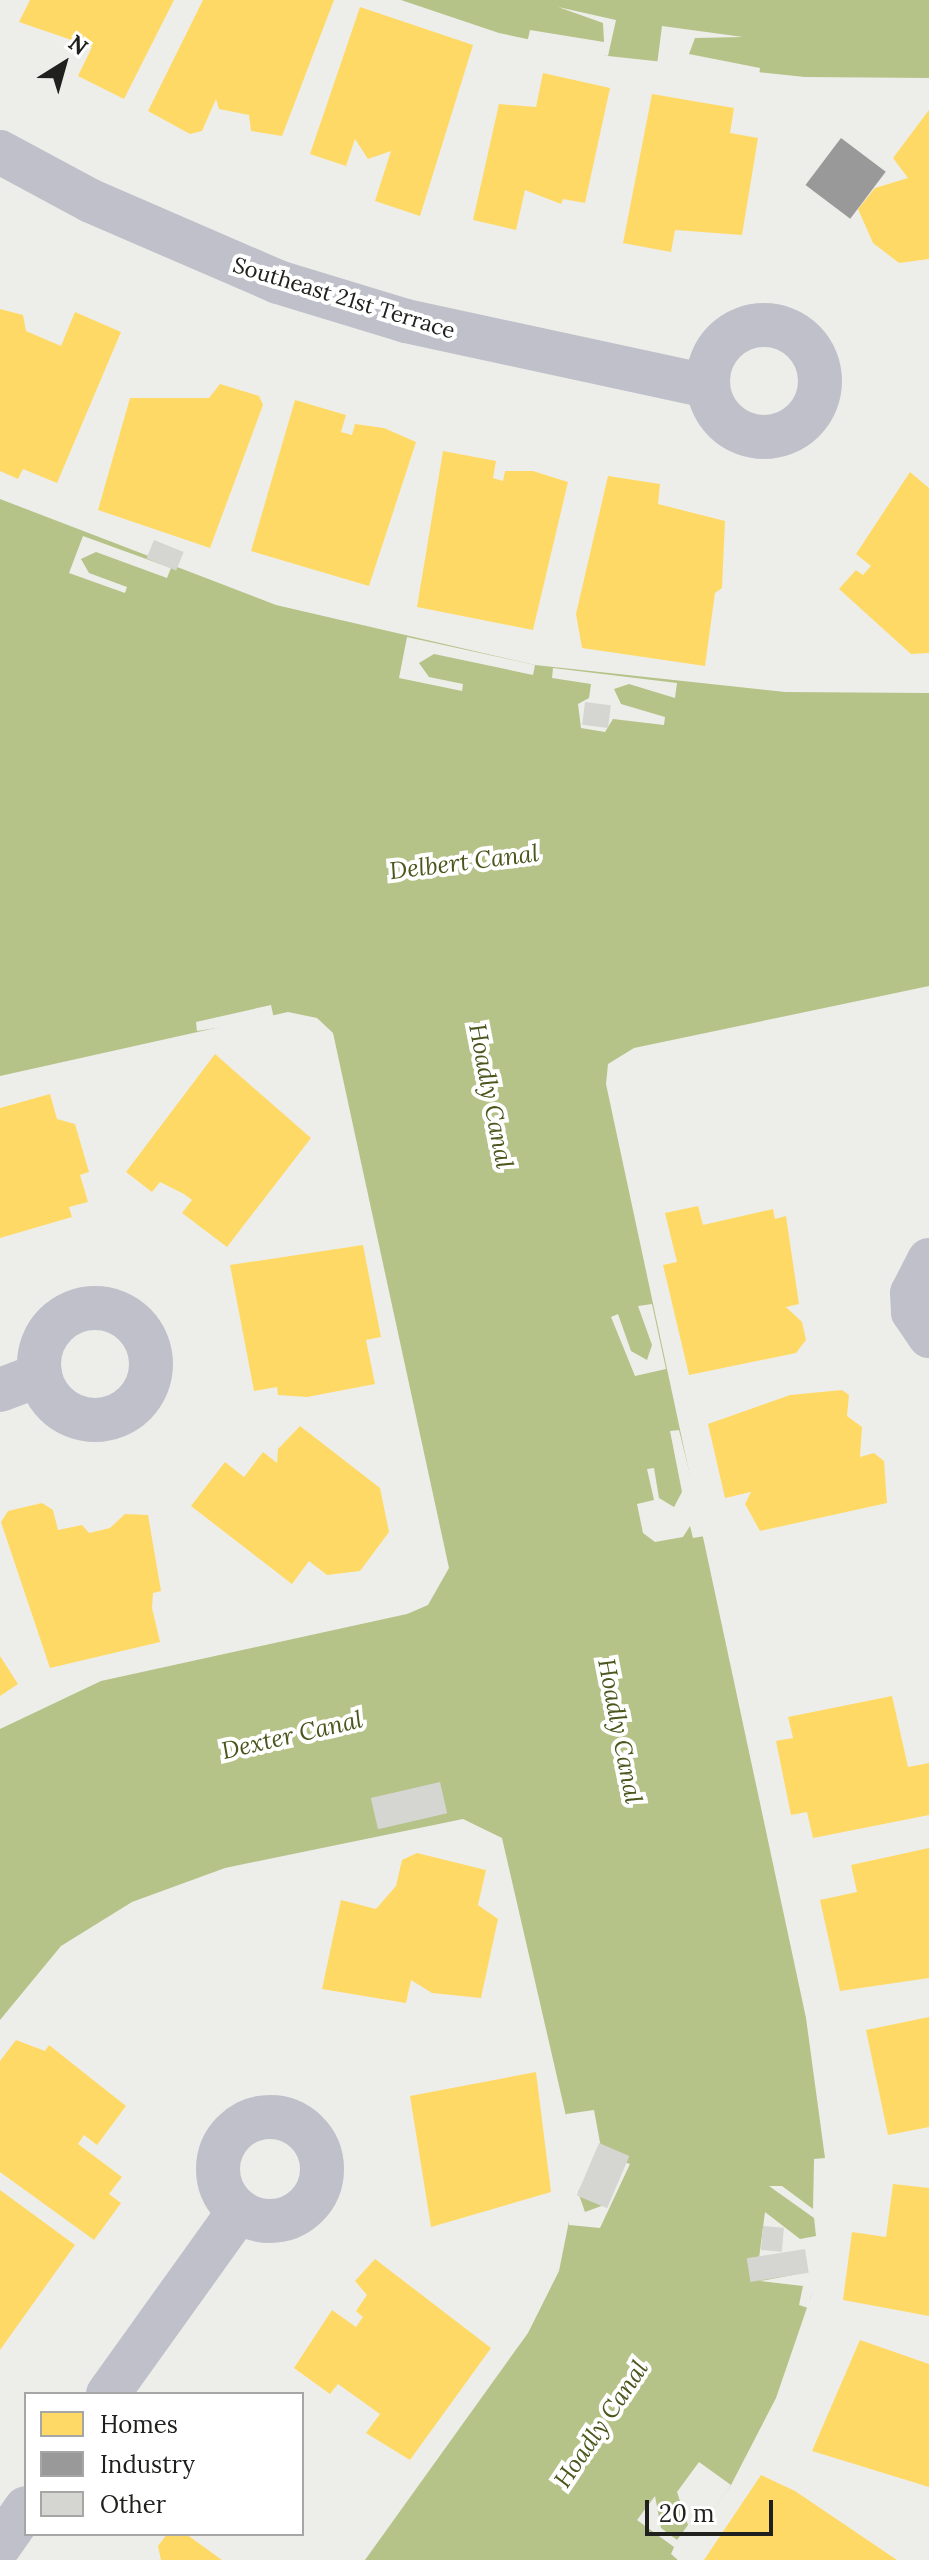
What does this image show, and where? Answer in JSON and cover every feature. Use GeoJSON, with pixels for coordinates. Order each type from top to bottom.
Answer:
{"type":"FeatureCollection","features":[{"type":"Feature","properties":{"kind":"street","name":"Southeast 21st Terrace"},"geometry":{"type":"LineString","coordinates":[[0,152],[91,201],[278,282],[406,321],[707,386]]}},
{"type":"Feature","properties":{"kind":"street"},"geometry":{"type":"LineString","coordinates":[[929,1260],[912,1293],[913,1312],[929,1336]]}},
{"type":"Feature","properties":{"kind":"street"},"geometry":{"type":"LineString","coordinates":[[0,1390],[40,1375]]}},
{"type":"Feature","properties":{"kind":"street"},"geometry":{"type":"LineString","coordinates":[[109,2392],[239,2211]]}},
{"type":"Feature","properties":{"kind":"street"},"geometry":{"type":"LineString","coordinates":[[0,2545],[24,2511]]}},
{"type":"Feature","properties":{"kind":"water"},"geometry":{"type":"Polygon","coordinates":[[[401,0],[929,0],[929,78],[805,77],[608,56],[499,33],[401,0]]]}},
{"type":"Feature","properties":{"kind":"water"},"geometry":{"type":"Polygon","coordinates":[[[0,499],[276,605],[535,665],[785,692],[929,693],[929,986],[634,1048],[608,1064],[606,1084],[806,2018],[825,2158],[811,2296],[776,2398],[731,2485],[677,2560],[365,2560],[528,2333],[559,2271],[569,2221],[569,2129],[502,1838],[463,1819],[225,1868],[132,1902],[61,1946],[0,2020],[0,1729],[101,1681],[407,1614],[428,1605],[449,1568],[333,1033],[317,1018],[288,1012],[0,1076],[0,499]]]}},
{"type":"Feature","properties":{"kind":"pier"},"geometry":{"type":"Polygon","coordinates":[[[558,7],[616,20],[608,56],[527,43],[530,30],[604,42],[603,23],[558,7]]]}},
{"type":"Feature","properties":{"kind":"pier"},"geometry":{"type":"Polygon","coordinates":[[[662,26],[743,37],[695,38],[689,54],[760,68],[759,76],[657,65],[662,26]]]}},
{"type":"Feature","properties":{"kind":"pier"},"geometry":{"type":"Polygon","coordinates":[[[83,536],[171,568],[167,578],[96,552],[81,559],[89,573],[127,587],[125,593],[69,573],[83,536]]]}},
{"type":"Feature","properties":{"kind":"pier"},"geometry":{"type":"Polygon","coordinates":[[[407,637],[535,665],[533,675],[434,654],[419,663],[429,677],[463,684],[462,691],[399,678],[407,637]]]}},
{"type":"Feature","properties":{"kind":"pier"},"geometry":{"type":"Polygon","coordinates":[[[553,668],[677,683],[675,698],[629,684],[614,689],[621,704],[665,717],[664,725],[613,719],[605,732],[581,728],[578,704],[589,698],[591,684],[552,678],[553,668]]]}},
{"type":"Feature","properties":{"kind":"pier"},"geometry":{"type":"Polygon","coordinates":[[[271,1005],[274,1019],[197,1031],[196,1022],[271,1005]]]}},
{"type":"Feature","properties":{"kind":"pier"},"geometry":{"type":"Polygon","coordinates":[[[652,1304],[666,1369],[635,1376],[611,1317],[618,1314],[631,1351],[647,1360],[652,1345],[638,1306],[652,1304]]]}},
{"type":"Feature","properties":{"kind":"pier"},"geometry":{"type":"Polygon","coordinates":[[[679,1430],[705,1536],[693,1538],[690,1526],[683,1537],[655,1542],[643,1533],[637,1504],[654,1500],[647,1469],[654,1468],[659,1498],[674,1507],[682,1492],[670,1431],[679,1430]]]}},
{"type":"Feature","properties":{"kind":"pier"},"geometry":{"type":"Polygon","coordinates":[[[594,2110],[601,2148],[578,2192],[585,2212],[604,2205],[624,2162],[630,2164],[600,2228],[569,2225],[566,2114],[594,2110]]]}},
{"type":"Feature","properties":{"kind":"pier"},"geometry":{"type":"Polygon","coordinates":[[[825,2158],[826,2233],[808,2308],[799,2305],[803,2286],[760,2281],[798,2274],[759,2258],[765,2212],[800,2239],[816,2236],[814,2218],[769,2186],[782,2186],[813,2209],[814,2159],[825,2158]]]}},
{"type":"Feature","properties":{"kind":"pier"},"geometry":{"type":"Polygon","coordinates":[[[699,2462],[731,2485],[678,2560],[671,2554],[674,2547],[637,2520],[655,2496],[661,2528],[677,2540],[688,2525],[677,2492],[699,2462]]]}},
{"type":"Feature","properties":{"kind":"building: Homes"},"geometry":{"type":"Polygon","coordinates":[[[30,0],[174,0],[124,99],[78,76],[92,47],[19,22],[30,0]]]}},
{"type":"Feature","properties":{"kind":"building: Homes"},"geometry":{"type":"Polygon","coordinates":[[[203,0],[334,0],[282,136],[251,131],[249,115],[219,109],[216,99],[202,131],[190,134],[148,111],[203,0]]]}},
{"type":"Feature","properties":{"kind":"building: Homes"},"geometry":{"type":"Polygon","coordinates":[[[360,7],[473,45],[420,216],[375,201],[391,151],[368,159],[355,139],[346,166],[310,154],[360,7]]]}},
{"type":"Feature","properties":{"kind":"building: Homes"},"geometry":{"type":"Polygon","coordinates":[[[543,73],[610,88],[585,203],[563,199],[561,204],[525,190],[516,230],[473,220],[499,104],[536,107],[543,73]]]}},
{"type":"Feature","properties":{"kind":"building: Homes"},"geometry":{"type":"Polygon","coordinates":[[[652,94],[734,108],[730,133],[758,138],[742,235],[675,230],[671,252],[623,243],[652,94]]]}},
{"type":"Feature","properties":{"kind":"building: Homes"},"geometry":{"type":"Polygon","coordinates":[[[929,110],[929,259],[899,263],[873,243],[858,209],[875,188],[908,178],[893,158],[929,110]]]}},
{"type":"Feature","properties":{"kind":"building: Homes"},"geometry":{"type":"Polygon","coordinates":[[[0,309],[23,315],[26,331],[61,346],[75,312],[121,332],[57,483],[23,469],[18,479],[0,471],[0,309]]]}},
{"type":"Feature","properties":{"kind":"building: Homes"},"geometry":{"type":"Polygon","coordinates":[[[220,384],[259,396],[263,405],[210,548],[98,510],[130,398],[209,398],[220,384]]]}},
{"type":"Feature","properties":{"kind":"building: Homes"},"geometry":{"type":"Polygon","coordinates":[[[295,400],[346,415],[341,432],[352,435],[355,424],[384,428],[416,442],[369,586],[251,551],[295,400]]]}},
{"type":"Feature","properties":{"kind":"building: Homes"},"geometry":{"type":"Polygon","coordinates":[[[443,451],[496,461],[493,478],[503,481],[505,471],[533,471],[568,482],[533,630],[417,607],[443,451]]]}},
{"type":"Feature","properties":{"kind":"building: Homes"},"geometry":{"type":"Polygon","coordinates":[[[910,472],[929,488],[929,653],[911,654],[839,589],[856,570],[863,575],[871,566],[856,554],[910,472]]]}},
{"type":"Feature","properties":{"kind":"building: Homes"},"geometry":{"type":"Polygon","coordinates":[[[608,476],[660,484],[658,504],[725,521],[722,588],[715,593],[705,666],[582,648],[576,614],[608,476]]]}},
{"type":"Feature","properties":{"kind":"building: Homes"},"geometry":{"type":"Polygon","coordinates":[[[215,1054],[311,1138],[227,1247],[182,1213],[192,1200],[184,1194],[160,1182],[152,1192],[126,1172],[215,1054]]]}},
{"type":"Feature","properties":{"kind":"building: Homes"},"geometry":{"type":"Polygon","coordinates":[[[50,1094],[57,1119],[75,1124],[89,1172],[80,1175],[88,1202],[69,1207],[72,1217],[0,1238],[0,1108],[50,1094]]]}},
{"type":"Feature","properties":{"kind":"building: Homes"},"geometry":{"type":"Polygon","coordinates":[[[698,1206],[703,1225],[773,1209],[775,1219],[786,1216],[799,1304],[786,1307],[802,1322],[806,1340],[796,1353],[689,1375],[663,1265],[677,1262],[665,1213],[698,1206]]]}},
{"type":"Feature","properties":{"kind":"building: Homes"},"geometry":{"type":"Polygon","coordinates":[[[363,1245],[381,1337],[366,1340],[375,1384],[307,1397],[278,1395],[277,1387],[254,1391],[230,1265],[363,1245]]]}},
{"type":"Feature","properties":{"kind":"building: Homes"},"geometry":{"type":"Polygon","coordinates":[[[842,1390],[849,1395],[847,1416],[862,1427],[860,1457],[874,1453],[884,1461],[887,1503],[760,1531],[745,1504],[751,1492],[725,1498],[708,1424],[790,1395],[842,1390]]]}},
{"type":"Feature","properties":{"kind":"building: Homes"},"geometry":{"type":"Polygon","coordinates":[[[300,1426],[380,1488],[389,1532],[360,1571],[327,1575],[309,1561],[292,1584],[191,1506],[225,1462],[244,1477],[263,1452],[277,1463],[278,1449],[300,1426]]]}},
{"type":"Feature","properties":{"kind":"building: Homes"},"geometry":{"type":"Polygon","coordinates":[[[42,1503],[53,1510],[58,1530],[82,1525],[89,1533],[110,1528],[125,1514],[148,1515],[161,1591],[153,1593],[152,1608],[160,1642],[50,1668],[1,1522],[8,1511],[42,1503]]]}},
{"type":"Feature","properties":{"kind":"building: Homes"},"geometry":{"type":"Polygon","coordinates":[[[0,1656],[18,1684],[0,1696],[0,1656]]]}},
{"type":"Feature","properties":{"kind":"building: Homes"},"geometry":{"type":"Polygon","coordinates":[[[892,1696],[908,1767],[929,1763],[929,1815],[813,1838],[807,1812],[791,1815],[776,1741],[793,1738],[788,1717],[892,1696]]]}},
{"type":"Feature","properties":{"kind":"building: Homes"},"geometry":{"type":"Polygon","coordinates":[[[929,1848],[929,1978],[840,1991],[820,1900],[857,1892],[851,1865],[929,1848]]]}},
{"type":"Feature","properties":{"kind":"building: Homes"},"geometry":{"type":"Polygon","coordinates":[[[417,1853],[486,1870],[478,1905],[498,1919],[481,1998],[432,1993],[411,1980],[406,2003],[322,1989],[341,1900],[376,1909],[396,1886],[402,1860],[417,1853]]]}},
{"type":"Feature","properties":{"kind":"building: Homes"},"geometry":{"type":"Polygon","coordinates":[[[929,2017],[929,2127],[888,2135],[866,2030],[929,2017]]]}},
{"type":"Feature","properties":{"kind":"building: Homes"},"geometry":{"type":"Polygon","coordinates":[[[16,2040],[45,2051],[49,2045],[126,2106],[97,2145],[84,2135],[78,2144],[122,2177],[109,2194],[121,2203],[94,2240],[0,2172],[0,2061],[16,2040]]]}},
{"type":"Feature","properties":{"kind":"building: Homes"},"geometry":{"type":"Polygon","coordinates":[[[536,2072],[551,2192],[431,2227],[410,2096],[536,2072]]]}},
{"type":"Feature","properties":{"kind":"building: Homes"},"geometry":{"type":"Polygon","coordinates":[[[893,2184],[929,2188],[929,2316],[843,2300],[852,2232],[886,2237],[893,2184]]]}},
{"type":"Feature","properties":{"kind":"building: Homes"},"geometry":{"type":"Polygon","coordinates":[[[0,2190],[75,2245],[0,2350],[0,2190]]]}},
{"type":"Feature","properties":{"kind":"building: Homes"},"geometry":{"type":"Polygon","coordinates":[[[375,2259],[491,2348],[410,2460],[366,2433],[380,2414],[338,2384],[330,2394],[294,2368],[332,2310],[356,2327],[363,2317],[356,2311],[367,2295],[355,2281],[375,2259]]]}},
{"type":"Feature","properties":{"kind":"building: Homes"},"geometry":{"type":"Polygon","coordinates":[[[860,2340],[929,2364],[929,2487],[812,2451],[860,2340]]]}},
{"type":"Feature","properties":{"kind":"building: Homes"},"geometry":{"type":"Polygon","coordinates":[[[761,2475],[795,2491],[897,2560],[704,2560],[761,2475]]]}},
{"type":"Feature","properties":{"kind":"building: Homes"},"geometry":{"type":"Polygon","coordinates":[[[166,2536],[189,2536],[222,2560],[161,2560],[158,2546],[166,2536]]]}},
{"type":"Feature","properties":{"kind":"building: Industry"},"geometry":{"type":"Polygon","coordinates":[[[841,138],[886,172],[850,219],[805,185],[841,138]]]}},
{"type":"Feature","properties":{"kind":"building: Other"},"geometry":{"type":"Polygon","coordinates":[[[154,540],[184,552],[176,571],[147,559],[154,540]]]}},
{"type":"Feature","properties":{"kind":"building: Other"},"geometry":{"type":"Polygon","coordinates":[[[585,702],[611,705],[608,728],[582,725],[585,702]]]}},
{"type":"Feature","properties":{"kind":"building: Other"},"geometry":{"type":"Polygon","coordinates":[[[440,1782],[447,1813],[378,1829],[371,1798],[440,1782]]]}},
{"type":"Feature","properties":{"kind":"building: Other"},"geometry":{"type":"Polygon","coordinates":[[[599,2143],[629,2156],[607,2208],[577,2195],[599,2143]]]}},
{"type":"Feature","properties":{"kind":"building: Other"},"geometry":{"type":"Polygon","coordinates":[[[763,2226],[784,2228],[782,2252],[761,2250],[763,2226]]]}},
{"type":"Feature","properties":{"kind":"building: Other"},"geometry":{"type":"Polygon","coordinates":[[[805,2249],[809,2273],[750,2282],[747,2258],[805,2249]]]}},
{"type":"Feature","properties":{"kind":"water label","name":"Delbert Canal"},"geometry":{"type":"Point","coordinates":[464,862]}},
{"type":"Feature","properties":{"kind":"water label","name":"Hoadly Canal"},"geometry":{"type":"Point","coordinates":[491,1096]}},
{"type":"Feature","properties":{"kind":"water label","name":"Hoadly Canal"},"geometry":{"type":"Point","coordinates":[620,1731]}},
{"type":"Feature","properties":{"kind":"water label","name":"Dexter Canal"},"geometry":{"type":"Point","coordinates":[292,1735]}},
{"type":"Feature","properties":{"kind":"water label","name":"Hoadly Canal"},"geometry":{"type":"Point","coordinates":[601,2424]}}]}
